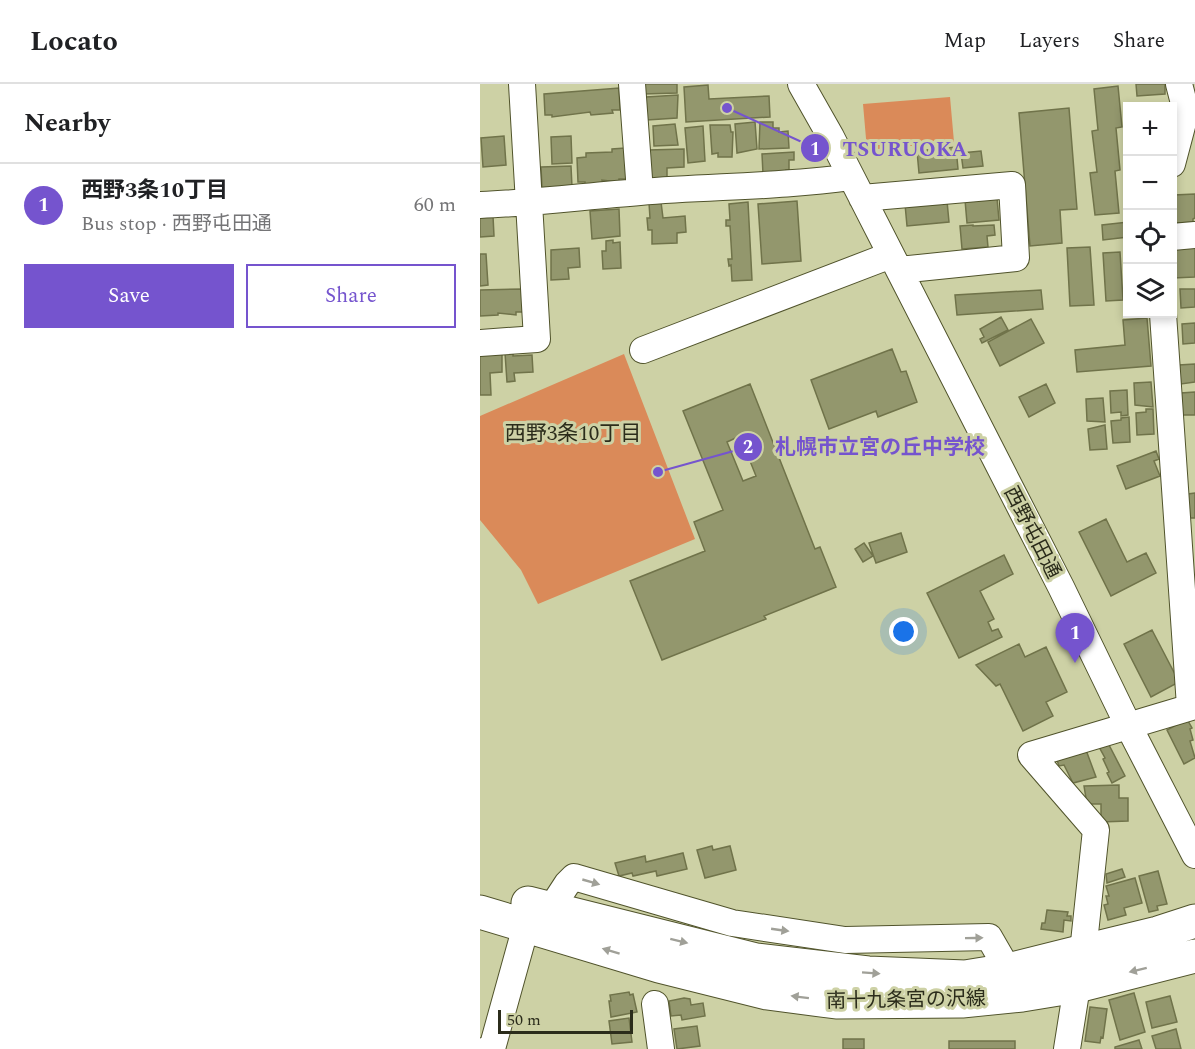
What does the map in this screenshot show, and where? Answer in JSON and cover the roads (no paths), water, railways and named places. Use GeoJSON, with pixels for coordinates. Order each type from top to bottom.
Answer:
{"type":"FeatureCollection","features":[{"type":"Feature","properties":{"kind":"main road","name":"南十九条宮の沢線"},"geometry":{"type":"LineString","coordinates":[[480,889],[538,918],[659,966],[766,993],[836,1002],[962,1001],[1022,995],[1077,986],[1195,956]]}},
{"type":"Feature","properties":{"kind":"main road","name":"南十九条宮の沢線"},"geometry":{"type":"LineString","coordinates":[[480,912],[538,918],[756,960],[868,973],[965,976],[1008,970],[1158,933],[1195,921]]}},
{"type":"Feature","properties":{"kind":"street"},"geometry":{"type":"LineString","coordinates":[[480,343],[537,339],[522,84]]}},
{"type":"Feature","properties":{"kind":"street"},"geometry":{"type":"LineString","coordinates":[[632,84],[640,192]]}},
{"type":"Feature","properties":{"kind":"street","name":"西野屯田通"},"geometry":{"type":"LineString","coordinates":[[801,84],[895,262],[1195,855]]}},
{"type":"Feature","properties":{"kind":"street"},"geometry":{"type":"LineString","coordinates":[[1179,84],[1186,111],[1181,157]]}},
{"type":"Feature","properties":{"kind":"street"},"geometry":{"type":"LineString","coordinates":[[480,205],[530,203],[640,192],[806,183],[857,188],[1012,185],[1016,258],[895,262],[644,350]]}},
{"type":"Feature","properties":{"kind":"street"},"geometry":{"type":"LineString","coordinates":[[1177,237],[1195,235]]}},
{"type":"Feature","properties":{"kind":"street"},"geometry":{"type":"LineString","coordinates":[[1067,1049],[1096,830],[1031,755],[1192,706],[1184,444],[1164,318]]}},
{"type":"Feature","properties":{"kind":"street"},"geometry":{"type":"LineString","coordinates":[[488,1049],[493,1045],[538,918]]}},
{"type":"Feature","properties":{"kind":"street"},"geometry":{"type":"LineString","coordinates":[[655,1005],[661,1049]]}},
{"type":"Feature","properties":{"kind":"place","name":"TSURUOKA"},"geometry":{"type":"Point","coordinates":[727,108]}},
{"type":"Feature","properties":{"kind":"place","name":"札幌市立宮の丘中学校"},"geometry":{"type":"Point","coordinates":[658,472]}},
{"type":"Feature","properties":{"kind":"place","name":"西野3条10丁目"},"geometry":{"type":"Point","coordinates":[1075,663]}},
{"type":"Feature","properties":{"kind":"district","name":"西野3条10丁目"},"geometry":{"type":"Point","coordinates":[573,433]}}]}
